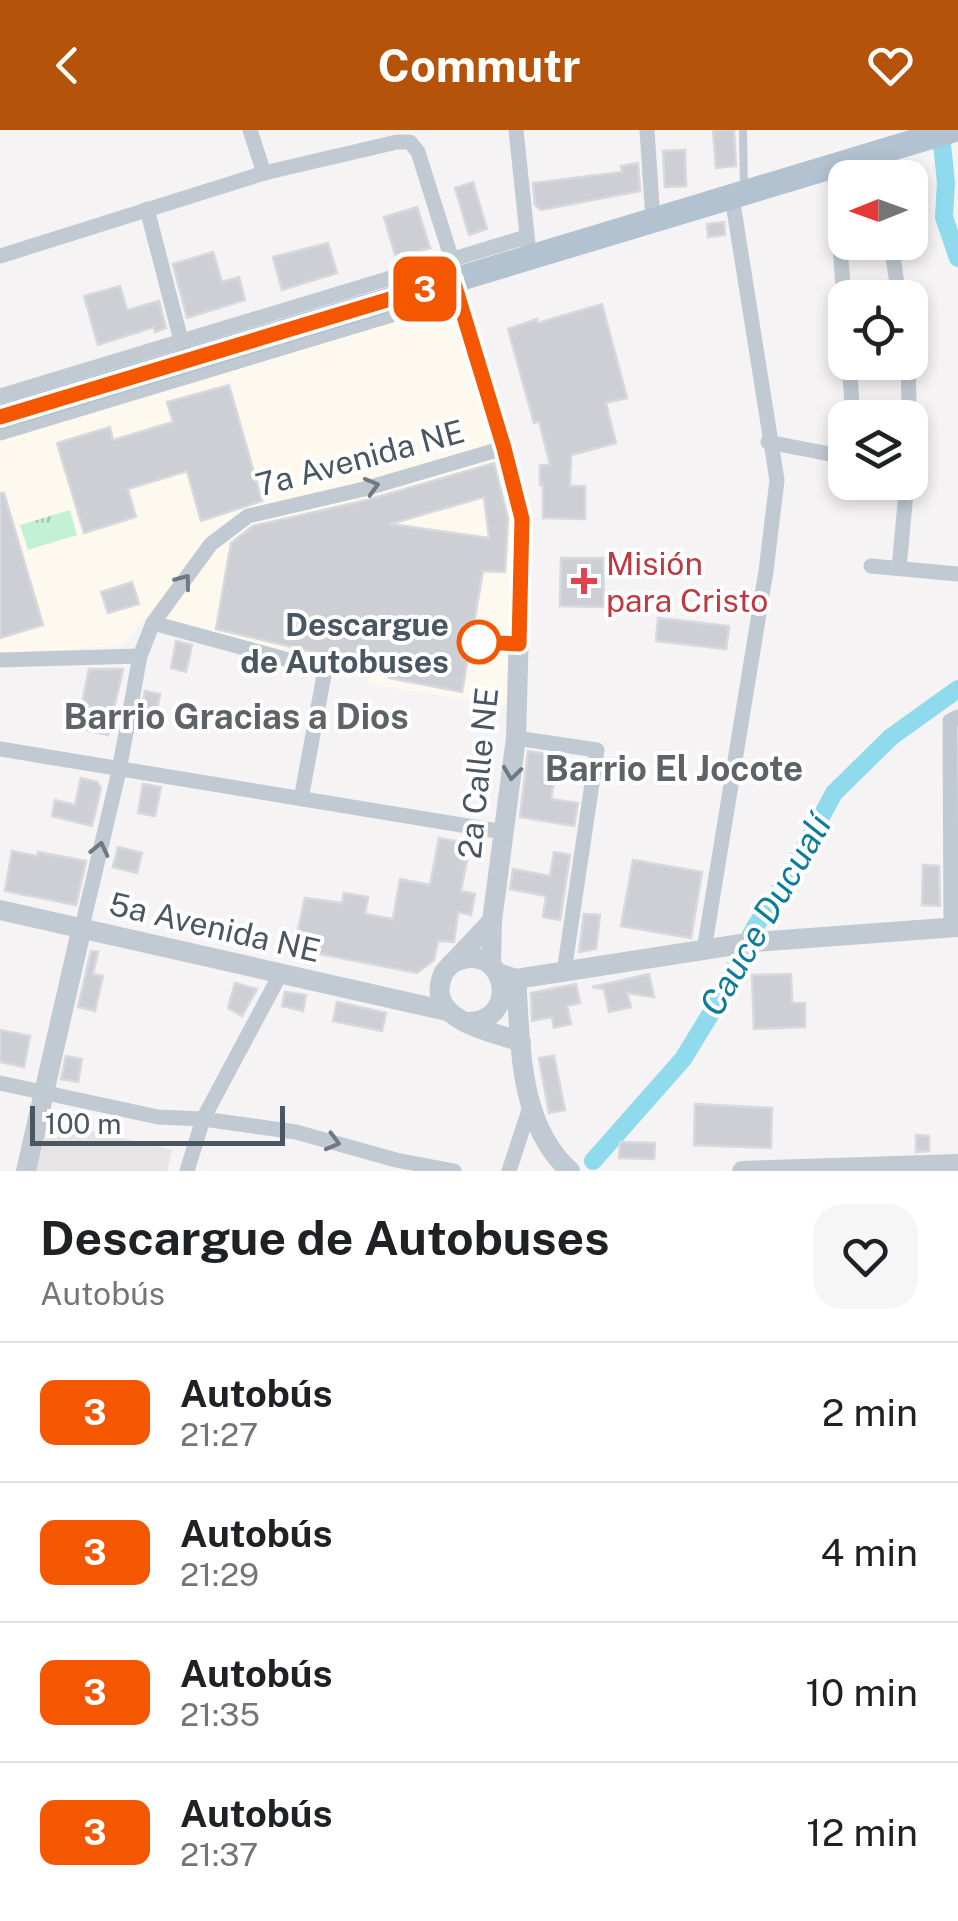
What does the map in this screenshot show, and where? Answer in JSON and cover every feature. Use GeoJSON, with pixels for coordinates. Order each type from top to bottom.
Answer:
{"type":"FeatureCollection","features":[{"type":"Feature","properties":{"kind":"main road"},"geometry":{"type":"LineString","coordinates":[[888,160],[925,134],[953,130]]}},
{"type":"Feature","properties":{"kind":"main road"},"geometry":{"type":"LineString","coordinates":[[0,418],[184,351],[455,279],[528,247],[653,220],[828,168]]}},
{"type":"Feature","properties":{"kind":"street"},"geometry":{"type":"LineString","coordinates":[[250,130],[264,172]]}},
{"type":"Feature","properties":{"kind":"street"},"geometry":{"type":"LineString","coordinates":[[516,130],[528,247]]}},
{"type":"Feature","properties":{"kind":"street"},"geometry":{"type":"LineString","coordinates":[[647,130],[653,220]]}},
{"type":"Feature","properties":{"kind":"street"},"geometry":{"type":"LineString","coordinates":[[0,256],[264,172],[410,142],[418,152],[455,279],[0,433]]}},
{"type":"Feature","properties":{"kind":"street"},"geometry":{"type":"LineString","coordinates":[[704,950],[777,480],[768,442],[738,195]]}},
{"type":"Feature","properties":{"kind":"street"},"geometry":{"type":"LineString","coordinates":[[0,396],[184,351],[147,209]]}},
{"type":"Feature","properties":{"kind":"street","name":"2a Calle NE"},"geometry":{"type":"LineString","coordinates":[[455,279],[522,519],[516,738],[492,922],[501,982],[520,1042]]}},
{"type":"Feature","properties":{"kind":"street"},"geometry":{"type":"LineString","coordinates":[[768,442],[828,454]]}},
{"type":"Feature","properties":{"kind":"street","name":"7a Avenida NE"},"geometry":{"type":"LineString","coordinates":[[82,928],[119,771],[140,656],[152,622],[212,544],[243,518],[364,489],[504,448]]}},
{"type":"Feature","properties":{"kind":"street"},"geometry":{"type":"LineString","coordinates":[[900,568],[906,500]]}},
{"type":"Feature","properties":{"kind":"street"},"geometry":{"type":"LineString","coordinates":[[871,566],[957,572]]}},
{"type":"Feature","properties":{"kind":"street"},"geometry":{"type":"LineString","coordinates":[[152,622],[324,670],[301,799]]}},
{"type":"Feature","properties":{"kind":"street"},"geometry":{"type":"LineString","coordinates":[[0,660],[140,656]]}},
{"type":"Feature","properties":{"kind":"street"},"geometry":{"type":"LineString","coordinates":[[445,973],[471,957],[501,982],[745,944],[954,927],[950,721],[958,717]]}},
{"type":"Feature","properties":{"kind":"street"},"geometry":{"type":"LineString","coordinates":[[516,738],[597,750],[564,972]]}},
{"type":"Feature","properties":{"kind":"street"},"geometry":{"type":"LineString","coordinates":[[0,749],[504,832]]}},
{"type":"Feature","properties":{"kind":"street","name":"5a Avenida NE"},"geometry":{"type":"LineString","coordinates":[[0,910],[416,1004],[520,1042]]}},
{"type":"Feature","properties":{"kind":"street"},"geometry":{"type":"LineString","coordinates":[[416,1004],[492,922]]}},
{"type":"Feature","properties":{"kind":"street"},"geometry":{"type":"LineString","coordinates":[[26,1171],[82,928]]}},
{"type":"Feature","properties":{"kind":"street"},"geometry":{"type":"LineString","coordinates":[[187,1171],[202,1118],[281,973]]}},
{"type":"Feature","properties":{"kind":"street"},"geometry":{"type":"LineString","coordinates":[[445,973],[441,1003],[456,1017],[486,1018],[501,982]]}},
{"type":"Feature","properties":{"kind":"street"},"geometry":{"type":"LineString","coordinates":[[520,1042],[530,1107],[541,1137],[554,1157],[570,1171]]}},
{"type":"Feature","properties":{"kind":"street"},"geometry":{"type":"LineString","coordinates":[[0,1084],[158,1117],[202,1118],[296,1132],[396,1160],[454,1171]]}},
{"type":"Feature","properties":{"kind":"street"},"geometry":{"type":"LineString","coordinates":[[509,1171],[530,1107]]}},
{"type":"Feature","properties":{"kind":"street"},"geometry":{"type":"LineString","coordinates":[[742,1171],[958,1164]]}},
{"type":"Feature","properties":{"kind":"lane"},"geometry":{"type":"LineString","coordinates":[[738,195],[743,130]]}},
{"type":"Feature","properties":{"kind":"lane"},"geometry":{"type":"LineString","coordinates":[[478,642],[519,644]]}},
{"type":"Feature","properties":{"kind":"shaded area"},"geometry":{"type":"Polygon","coordinates":[[[458,301],[519,519],[514,707],[368,684],[369,675],[146,616],[121,646],[0,653],[0,440],[458,301]]]}},
{"type":"Feature","properties":{"kind":"shaded area"},"geometry":{"type":"Polygon","coordinates":[[[49,1120],[172,1150],[167,1171],[36,1171],[49,1120]]]}},
{"type":"Feature","properties":{"kind":"green space"},"geometry":{"type":"Polygon","coordinates":[[[70,510],[77,535],[28,550],[20,525],[70,510]]]}},
{"type":"Feature","properties":{"kind":"building"},"geometry":{"type":"Polygon","coordinates":[[[713,130],[734,130],[736,166],[716,168],[713,130]]]}},
{"type":"Feature","properties":{"kind":"building"},"geometry":{"type":"Polygon","coordinates":[[[685,150],[686,186],[665,187],[663,151],[685,150]]]}},
{"type":"Feature","properties":{"kind":"building"},"geometry":{"type":"Polygon","coordinates":[[[638,163],[640,191],[541,210],[535,205],[533,183],[622,172],[621,166],[638,163]]]}},
{"type":"Feature","properties":{"kind":"building"},"geometry":{"type":"Polygon","coordinates":[[[473,182],[487,229],[469,235],[455,188],[473,182]]]}},
{"type":"Feature","properties":{"kind":"building"},"geometry":{"type":"Polygon","coordinates":[[[417,207],[430,248],[396,258],[384,217],[417,207]]]}},
{"type":"Feature","properties":{"kind":"building"},"geometry":{"type":"Polygon","coordinates":[[[724,222],[725,235],[708,237],[707,224],[724,222]]]}},
{"type":"Feature","properties":{"kind":"building"},"geometry":{"type":"Polygon","coordinates":[[[328,243],[337,273],[282,290],[273,257],[328,243]]]}},
{"type":"Feature","properties":{"kind":"building"},"geometry":{"type":"Polygon","coordinates":[[[213,252],[222,282],[239,277],[245,300],[187,318],[173,264],[213,252]]]}},
{"type":"Feature","properties":{"kind":"building"},"geometry":{"type":"Polygon","coordinates":[[[120,286],[127,310],[159,301],[166,328],[155,332],[154,327],[98,345],[84,296],[120,286]]]}},
{"type":"Feature","properties":{"kind":"building"},"geometry":{"type":"Polygon","coordinates":[[[602,304],[627,398],[606,403],[616,443],[571,455],[570,486],[585,486],[585,519],[543,518],[540,465],[550,465],[508,329],[602,304]]]}},
{"type":"Feature","properties":{"kind":"building"},"geometry":{"type":"Polygon","coordinates":[[[229,385],[262,501],[201,521],[187,471],[128,489],[136,517],[84,533],[57,443],[110,427],[113,440],[173,422],[167,402],[229,385]]]}},
{"type":"Feature","properties":{"kind":"building"},"geometry":{"type":"Polygon","coordinates":[[[494,463],[508,518],[505,572],[483,571],[462,692],[389,678],[388,670],[216,629],[231,543],[253,526],[367,500],[494,463]],[[484,497],[390,524],[489,538],[484,497]]]}},
{"type":"Feature","properties":{"kind":"building"},"geometry":{"type":"Polygon","coordinates":[[[0,493],[4,493],[43,625],[0,638],[0,493]]]}},
{"type":"Feature","properties":{"kind":"building"},"geometry":{"type":"Polygon","coordinates":[[[561,558],[603,558],[604,607],[560,606],[561,558]]]}},
{"type":"Feature","properties":{"kind":"building"},"geometry":{"type":"Polygon","coordinates":[[[132,582],[139,604],[108,613],[101,592],[132,582]]]}},
{"type":"Feature","properties":{"kind":"building"},"geometry":{"type":"Polygon","coordinates":[[[658,618],[729,626],[726,649],[656,641],[658,618]]]}},
{"type":"Feature","properties":{"kind":"building"},"geometry":{"type":"Polygon","coordinates":[[[176,641],[192,645],[186,672],[171,668],[176,641]]]}},
{"type":"Feature","properties":{"kind":"building"},"geometry":{"type":"Polygon","coordinates":[[[89,669],[123,669],[108,735],[77,728],[89,669]]]}},
{"type":"Feature","properties":{"kind":"building"},"geometry":{"type":"Polygon","coordinates":[[[145,691],[160,694],[156,716],[141,713],[145,691]]]}},
{"type":"Feature","properties":{"kind":"building"},"geometry":{"type":"Polygon","coordinates":[[[528,751],[558,756],[551,799],[578,803],[574,826],[520,817],[528,751]]]}},
{"type":"Feature","properties":{"kind":"building"},"geometry":{"type":"Polygon","coordinates":[[[81,778],[97,782],[101,788],[92,826],[52,816],[55,800],[75,805],[81,778]]]}},
{"type":"Feature","properties":{"kind":"building"},"geometry":{"type":"Polygon","coordinates":[[[143,784],[161,787],[155,816],[138,813],[143,784]]]}},
{"type":"Feature","properties":{"kind":"building"},"geometry":{"type":"Polygon","coordinates":[[[439,838],[470,844],[461,891],[475,894],[471,915],[458,912],[454,942],[438,941],[434,960],[417,973],[294,949],[305,898],[342,903],[344,893],[368,897],[365,914],[393,919],[400,879],[430,885],[439,838]]]}},
{"type":"Feature","properties":{"kind":"building"},"geometry":{"type":"Polygon","coordinates":[[[118,847],[142,853],[137,873],[113,867],[118,847]]]}},
{"type":"Feature","properties":{"kind":"building"},"geometry":{"type":"Polygon","coordinates":[[[12,851],[86,861],[76,905],[5,891],[12,851]]]}},
{"type":"Feature","properties":{"kind":"building"},"geometry":{"type":"Polygon","coordinates":[[[554,852],[570,855],[560,920],[543,917],[546,896],[510,889],[513,869],[550,876],[554,852]]]}},
{"type":"Feature","properties":{"kind":"building"},"geometry":{"type":"Polygon","coordinates":[[[633,860],[702,872],[691,938],[621,926],[633,860]]]}},
{"type":"Feature","properties":{"kind":"building"},"geometry":{"type":"Polygon","coordinates":[[[923,865],[939,866],[940,906],[922,905],[923,865]]]}},
{"type":"Feature","properties":{"kind":"building"},"geometry":{"type":"Polygon","coordinates":[[[584,914],[600,915],[596,949],[579,952],[584,914]]]}},
{"type":"Feature","properties":{"kind":"building"},"geometry":{"type":"Polygon","coordinates":[[[91,951],[98,952],[93,974],[103,976],[95,1011],[78,1007],[91,951]]]}},
{"type":"Feature","properties":{"kind":"building"},"geometry":{"type":"Polygon","coordinates":[[[649,974],[654,997],[627,993],[631,1007],[609,1012],[604,989],[592,987],[649,974]]]}},
{"type":"Feature","properties":{"kind":"building"},"geometry":{"type":"Polygon","coordinates":[[[791,974],[792,1003],[805,1003],[805,1027],[754,1029],[752,975],[791,974]]]}},
{"type":"Feature","properties":{"kind":"building"},"geometry":{"type":"Polygon","coordinates":[[[235,983],[257,989],[242,1016],[228,1008],[235,983]]]}},
{"type":"Feature","properties":{"kind":"building"},"geometry":{"type":"Polygon","coordinates":[[[576,984],[580,1003],[567,1006],[571,1024],[554,1028],[552,1017],[532,1021],[531,993],[576,984]]]}},
{"type":"Feature","properties":{"kind":"building"},"geometry":{"type":"Polygon","coordinates":[[[285,992],[306,995],[303,1011],[282,1006],[285,992]]]}},
{"type":"Feature","properties":{"kind":"building"},"geometry":{"type":"Polygon","coordinates":[[[337,1002],[386,1013],[382,1031],[333,1021],[337,1002]]]}},
{"type":"Feature","properties":{"kind":"building"},"geometry":{"type":"Polygon","coordinates":[[[0,1030],[30,1036],[24,1067],[0,1062],[0,1030]]]}},
{"type":"Feature","properties":{"kind":"building"},"geometry":{"type":"Polygon","coordinates":[[[66,1056],[82,1059],[78,1082],[61,1079],[66,1056]]]}},
{"type":"Feature","properties":{"kind":"building"},"geometry":{"type":"Polygon","coordinates":[[[554,1056],[565,1110],[549,1113],[539,1058],[554,1056]]]}},
{"type":"Feature","properties":{"kind":"building"},"geometry":{"type":"Polygon","coordinates":[[[695,1104],[772,1108],[771,1148],[694,1145],[695,1104]]]}},
{"type":"Feature","properties":{"kind":"building"},"geometry":{"type":"Polygon","coordinates":[[[916,1135],[929,1136],[929,1151],[916,1152],[916,1135]]]}},
{"type":"Feature","properties":{"kind":"building"},"geometry":{"type":"Polygon","coordinates":[[[620,1142],[655,1143],[654,1159],[619,1158],[620,1142]]]}},
{"type":"Feature","properties":{"kind":"waterway","name":"Cauce Ducualí"},"geometry":{"type":"LineString","coordinates":[[941,134],[946,183],[944,217],[958,258]]}},
{"type":"Feature","properties":{"kind":"waterway","name":"Cauce Ducualí"},"geometry":{"type":"LineString","coordinates":[[593,1161],[683,1059],[834,793],[891,737],[958,689]]}},
{"type":"Feature","properties":{"kind":"bus line","name":"3"},"geometry":{"type":"LineString","coordinates":[[0,417],[453,280],[522,519],[519,644],[478,642]]}},
{"type":"Feature","properties":{"kind":"place","name":"Misión para Cristo"},"geometry":{"type":"Point","coordinates":[584,581]}},
{"type":"Feature","properties":{"kind":"place","name":"Descargue de Autobuses"},"geometry":{"type":"Point","coordinates":[479,642]}},
{"type":"Feature","properties":{"kind":"district","name":"Barrio Gracias a Dios"},"geometry":{"type":"Point","coordinates":[236,716]}},
{"type":"Feature","properties":{"kind":"district","name":"Barrio El Jocote"},"geometry":{"type":"Point","coordinates":[674,768]}}]}
